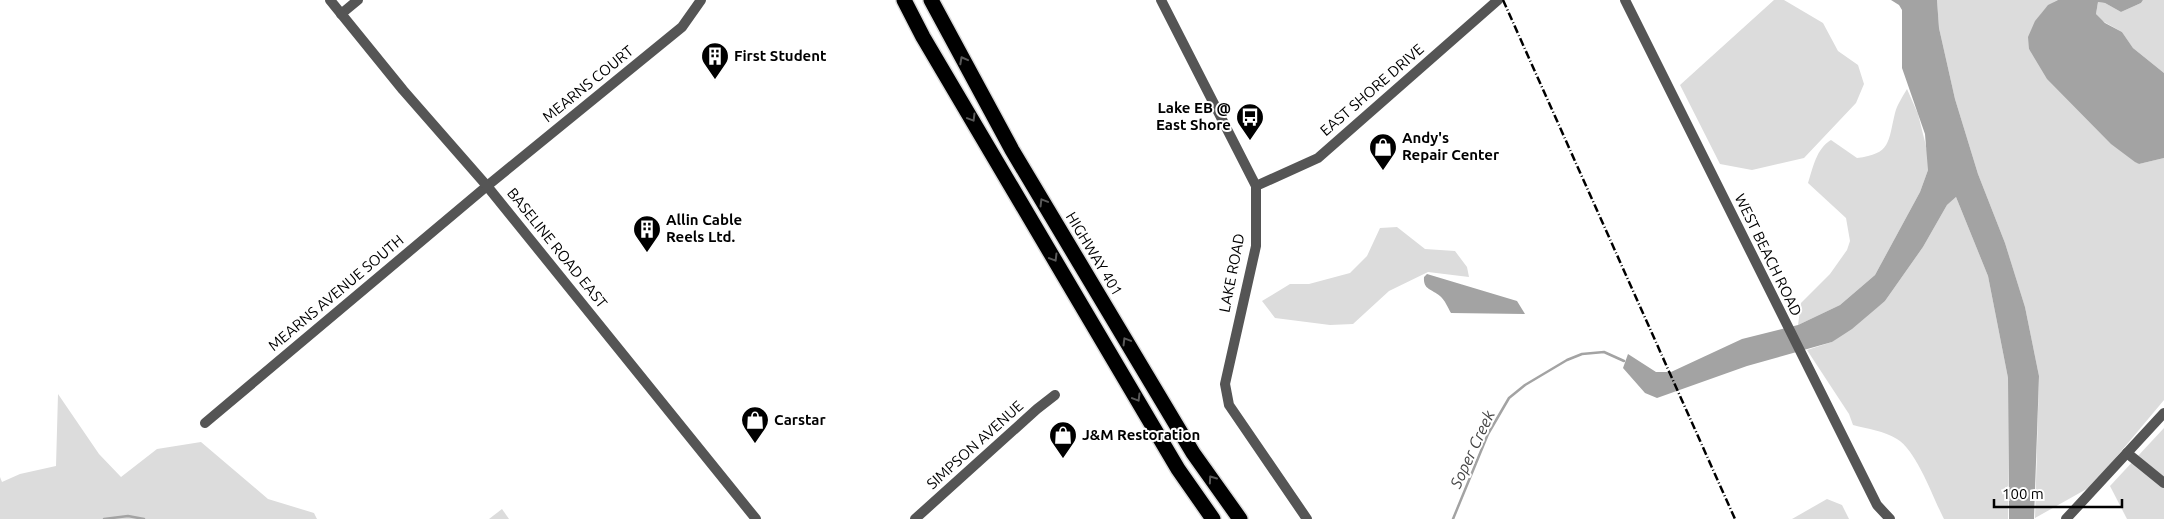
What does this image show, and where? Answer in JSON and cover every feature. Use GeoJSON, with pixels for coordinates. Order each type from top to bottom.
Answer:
{"type":"FeatureCollection","features":[{"type":"Feature","properties":{"kind":"highway"},"geometry":{"type":"LineString","coordinates":[[904,0],[923,37],[1173,460],[1213,519]]}},
{"type":"Feature","properties":{"kind":"highway","name":"HIGHWAY 401"},"geometry":{"type":"LineString","coordinates":[[931,0],[1017,159],[1193,453],[1240,519]]}},
{"type":"Feature","properties":{"kind":"street","name":"BASELINE ROAD EAST"},"geometry":{"type":"LineString","coordinates":[[330,0],[403,90],[487,186],[756,519]]}},
{"type":"Feature","properties":{"kind":"street"},"geometry":{"type":"LineString","coordinates":[[341,14],[358,0]]}},
{"type":"Feature","properties":{"kind":"street","name":"MEARNS COURT"},"geometry":{"type":"LineString","coordinates":[[487,186],[682,27],[701,0]]}},
{"type":"Feature","properties":{"kind":"street","name":"LAKE ROAD"},"geometry":{"type":"LineString","coordinates":[[1161,0],[1256,186],[1256,246],[1224,384],[1229,405],[1307,519]]}},
{"type":"Feature","properties":{"kind":"street","name":"EAST SHORE DRIVE"},"geometry":{"type":"LineString","coordinates":[[1256,186],[1318,158],[1498,0]]}},
{"type":"Feature","properties":{"kind":"street","name":"WEST BEACH ROAD"},"geometry":{"type":"LineString","coordinates":[[1625,0],[1877,505],[1890,519]]}},
{"type":"Feature","properties":{"kind":"street","name":"MEARNS AVENUE SOUTH"},"geometry":{"type":"LineString","coordinates":[[205,423],[487,186]]}},
{"type":"Feature","properties":{"kind":"street","name":"SIMPSON AVENUE"},"geometry":{"type":"LineString","coordinates":[[916,519],[1037,409],[1056,395]]}},
{"type":"Feature","properties":{"kind":"street"},"geometry":{"type":"LineString","coordinates":[[2066,519],[2164,412]]}},
{"type":"Feature","properties":{"kind":"street"},"geometry":{"type":"LineString","coordinates":[[2127,453],[2164,483]]}},
{"type":"Feature","properties":{"kind":"shaded area"},"geometry":{"type":"Polygon","coordinates":[[[1774,0],[1784,0],[1823,23],[1838,51],[1858,65],[1864,84],[1856,103],[1804,158],[1752,170],[1720,164],[1680,85],[1774,0]]]}},
{"type":"Feature","properties":{"kind":"shaded area"},"geometry":{"type":"Polygon","coordinates":[[[1891,0],[1937,0],[1939,28],[1955,99],[1978,174],[2005,243],[2025,307],[2039,376],[2034,519],[2009,519],[2008,378],[1988,276],[1956,197],[1947,205],[1923,247],[1885,301],[1852,329],[1832,342],[1747,366],[1657,398],[1645,393],[1623,368],[1628,354],[1656,372],[1671,372],[1742,339],[1798,325],[1840,305],[1875,275],[1920,192],[1928,170],[1925,134],[1902,68],[1902,10],[1899,5],[1891,0]]]}},
{"type":"Feature","properties":{"kind":"shaded area"},"geometry":{"type":"Polygon","coordinates":[[[1937,0],[2058,0],[2041,14],[2029,49],[2112,144],[2139,164],[2164,158],[2164,400],[2092,486],[2035,518],[2039,376],[2025,307],[2005,243],[1978,174],[1955,99],[1939,28],[1937,0]]]}},
{"type":"Feature","properties":{"kind":"shaded area"},"geometry":{"type":"Polygon","coordinates":[[[2058,0],[2143,0],[2141,3],[2121,12],[2105,3],[2098,2],[2096,14],[2105,23],[2122,32],[2133,48],[2164,73],[2164,158],[2139,164],[2135,162],[2111,144],[2047,79],[2029,49],[2028,37],[2035,21],[2048,5],[2058,0]]]}},
{"type":"Feature","properties":{"kind":"shaded area"},"geometry":{"type":"Polygon","coordinates":[[[2143,0],[2164,0],[2164,73],[2133,48],[2122,32],[2099,19],[2096,14],[2098,2],[2105,3],[2121,12],[2141,3],[2143,0]]]}},
{"type":"Feature","properties":{"kind":"shaded area"},"geometry":{"type":"Polygon","coordinates":[[[1907,89],[1918,114],[1928,154],[1928,170],[1920,192],[1875,275],[1840,305],[1798,325],[1801,303],[1830,274],[1847,250],[1850,241],[1846,218],[1808,183],[1818,154],[1831,140],[1857,158],[1882,150],[1889,139],[1897,107],[1907,89]]]}},
{"type":"Feature","properties":{"kind":"shaded area"},"geometry":{"type":"Polygon","coordinates":[[[1956,197],[1988,276],[2008,378],[2008,519],[1944,519],[1918,464],[1904,445],[1887,434],[1853,425],[1849,414],[1807,350],[1832,342],[1885,301],[1923,247],[1947,205],[1956,197]]]}},
{"type":"Feature","properties":{"kind":"shaded area"},"geometry":{"type":"Polygon","coordinates":[[[1397,227],[1425,249],[1455,251],[1467,267],[1469,277],[1428,272],[1389,291],[1353,324],[1330,325],[1275,318],[1262,301],[1290,284],[1309,284],[1350,273],[1367,256],[1380,228],[1397,227]]]}},
{"type":"Feature","properties":{"kind":"shaded area"},"geometry":{"type":"Polygon","coordinates":[[[1427,274],[1517,301],[1525,314],[1451,313],[1442,298],[1425,284],[1424,277],[1427,274]]]}},
{"type":"Feature","properties":{"kind":"shaded area"},"geometry":{"type":"Polygon","coordinates":[[[58,394],[99,454],[121,477],[157,449],[201,442],[268,499],[314,513],[317,519],[0,519],[0,477],[2,482],[20,474],[56,466],[58,394]]]}},
{"type":"Feature","properties":{"kind":"shaded area"},"geometry":{"type":"Polygon","coordinates":[[[2164,428],[2164,519],[2127,519],[2110,486],[2164,428]]]}},
{"type":"Feature","properties":{"kind":"shaded area"},"geometry":{"type":"Polygon","coordinates":[[[1827,499],[1842,505],[1849,519],[1792,519],[1827,499]]]}},
{"type":"Feature","properties":{"kind":"shaded area"},"geometry":{"type":"Polygon","coordinates":[[[502,509],[509,519],[489,519],[502,509]]]}},
{"type":"Feature","properties":{"kind":"waterway","name":"Soper Creek"},"geometry":{"type":"LineString","coordinates":[[1453,519],[1488,434],[1509,398],[1525,385],[1567,360],[1582,354],[1604,352],[1624,361]]}},
{"type":"Feature","properties":{"kind":"waterway","name":"Soper Creek"},"geometry":{"type":"LineString","coordinates":[[104,519],[128,516],[144,519]]}},
{"type":"Feature","properties":{"kind":"railway"},"geometry":{"type":"LineString","coordinates":[[1503,0],[1735,519]]}},
{"type":"Feature","properties":{"kind":"place","name":"First Student"},"geometry":{"type":"Point","coordinates":[715,80]}},
{"type":"Feature","properties":{"kind":"place","name":"Lake EB @ East Shore"},"geometry":{"type":"Point","coordinates":[1250,141]}},
{"type":"Feature","properties":{"kind":"place","name":"Andy's Repair Center"},"geometry":{"type":"Point","coordinates":[1383,171]}},
{"type":"Feature","properties":{"kind":"place","name":"Allin Cable Reels Ltd."},"geometry":{"type":"Point","coordinates":[647,253]}},
{"type":"Feature","properties":{"kind":"place","name":"Carstar"},"geometry":{"type":"Point","coordinates":[755,444]}},
{"type":"Feature","properties":{"kind":"place","name":"J&M Restoration"},"geometry":{"type":"Point","coordinates":[1063,459]}}]}
